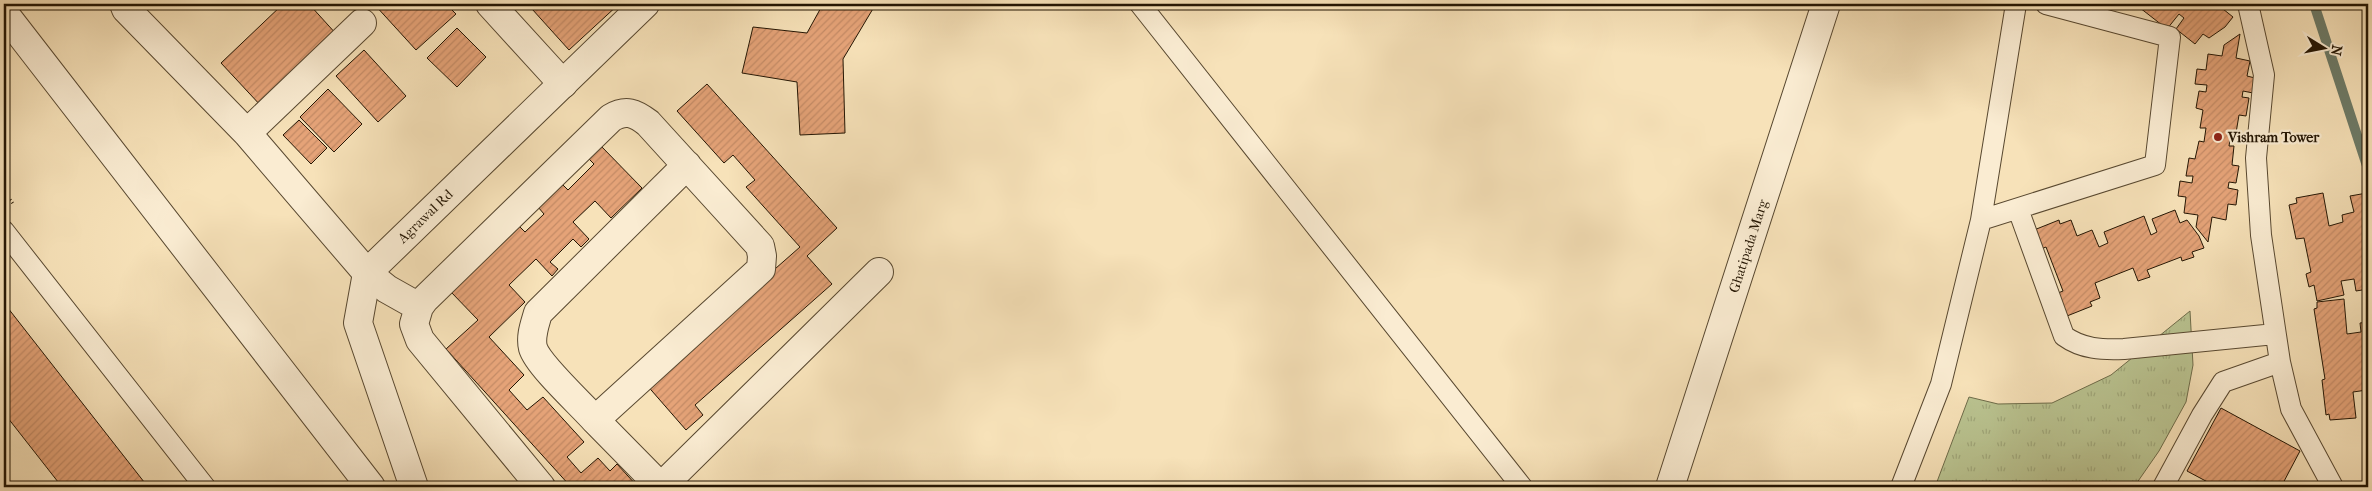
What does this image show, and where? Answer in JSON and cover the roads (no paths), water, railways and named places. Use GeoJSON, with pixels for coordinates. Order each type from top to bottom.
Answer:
{"type":"FeatureCollection","features":[{"type":"Feature","properties":{"kind":"street"},"geometry":{"type":"LineString","coordinates":[[124,4],[126,9],[247,133],[367,273],[387,289],[419,307]]}},
{"type":"Feature","properties":{"kind":"street"},"geometry":{"type":"LineString","coordinates":[[490,4],[563,84]]}},
{"type":"Feature","properties":{"kind":"street","name":"Agrawal Rd"},"geometry":{"type":"LineString","coordinates":[[367,273],[646,4]]}},
{"type":"Feature","properties":{"kind":"street","name":"Ghatipada Marg"},"geometry":{"type":"LineString","coordinates":[[1670,487],[1826,4]]}},
{"type":"Feature","properties":{"kind":"street"},"geometry":{"type":"LineString","coordinates":[[4,13],[371,487]]}},
{"type":"Feature","properties":{"kind":"street"},"geometry":{"type":"LineString","coordinates":[[247,133],[362,23]]}},
{"type":"Feature","properties":{"kind":"street"},"geometry":{"type":"LineString","coordinates":[[541,487],[420,340],[414,324],[419,307],[424,300],[611,118],[621,112],[636,114],[642,118],[760,246],[762,256],[761,269],[595,420]]}},
{"type":"Feature","properties":{"kind":"street"},"geometry":{"type":"LineString","coordinates":[[687,165],[538,313],[533,330],[533,348],[543,364],[661,487],[879,272]]}},
{"type":"Feature","properties":{"kind":"street"},"geometry":{"type":"LineString","coordinates":[[367,273],[358,323],[414,487]]}},
{"type":"Feature","properties":{"kind":"lane"},"geometry":{"type":"LineString","coordinates":[[1140,4],[1522,487]]}},
{"type":"Feature","properties":{"kind":"lane"},"geometry":{"type":"LineString","coordinates":[[1901,487],[1941,384],[1981,220],[2016,4]]}},
{"type":"Feature","properties":{"kind":"lane"},"geometry":{"type":"LineString","coordinates":[[1981,220],[2155,165],[2170,37],[2046,4]]}},
{"type":"Feature","properties":{"kind":"lane"},"geometry":{"type":"LineString","coordinates":[[2248,4],[2264,75],[2256,158],[2261,235],[2275,334],[2291,409],[2333,487]]}},
{"type":"Feature","properties":{"kind":"lane"},"geometry":{"type":"LineString","coordinates":[[2018,208],[2064,336],[2074,344],[2102,350],[2275,334]]}},
{"type":"Feature","properties":{"kind":"lane"},"geometry":{"type":"LineString","coordinates":[[4,230],[204,487]]}},
{"type":"Feature","properties":{"kind":"lane"},"geometry":{"type":"LineString","coordinates":[[2163,487],[2202,415],[2223,382],[2280,362]]}},
{"type":"Feature","properties":{"kind":"waterway"},"geometry":{"type":"LineString","coordinates":[[2314,4],[2368,169]]}},
{"type":"Feature","properties":{"kind":"place","name":"Vishram Tower"},"geometry":{"type":"Point","coordinates":[2218,137]}}]}
